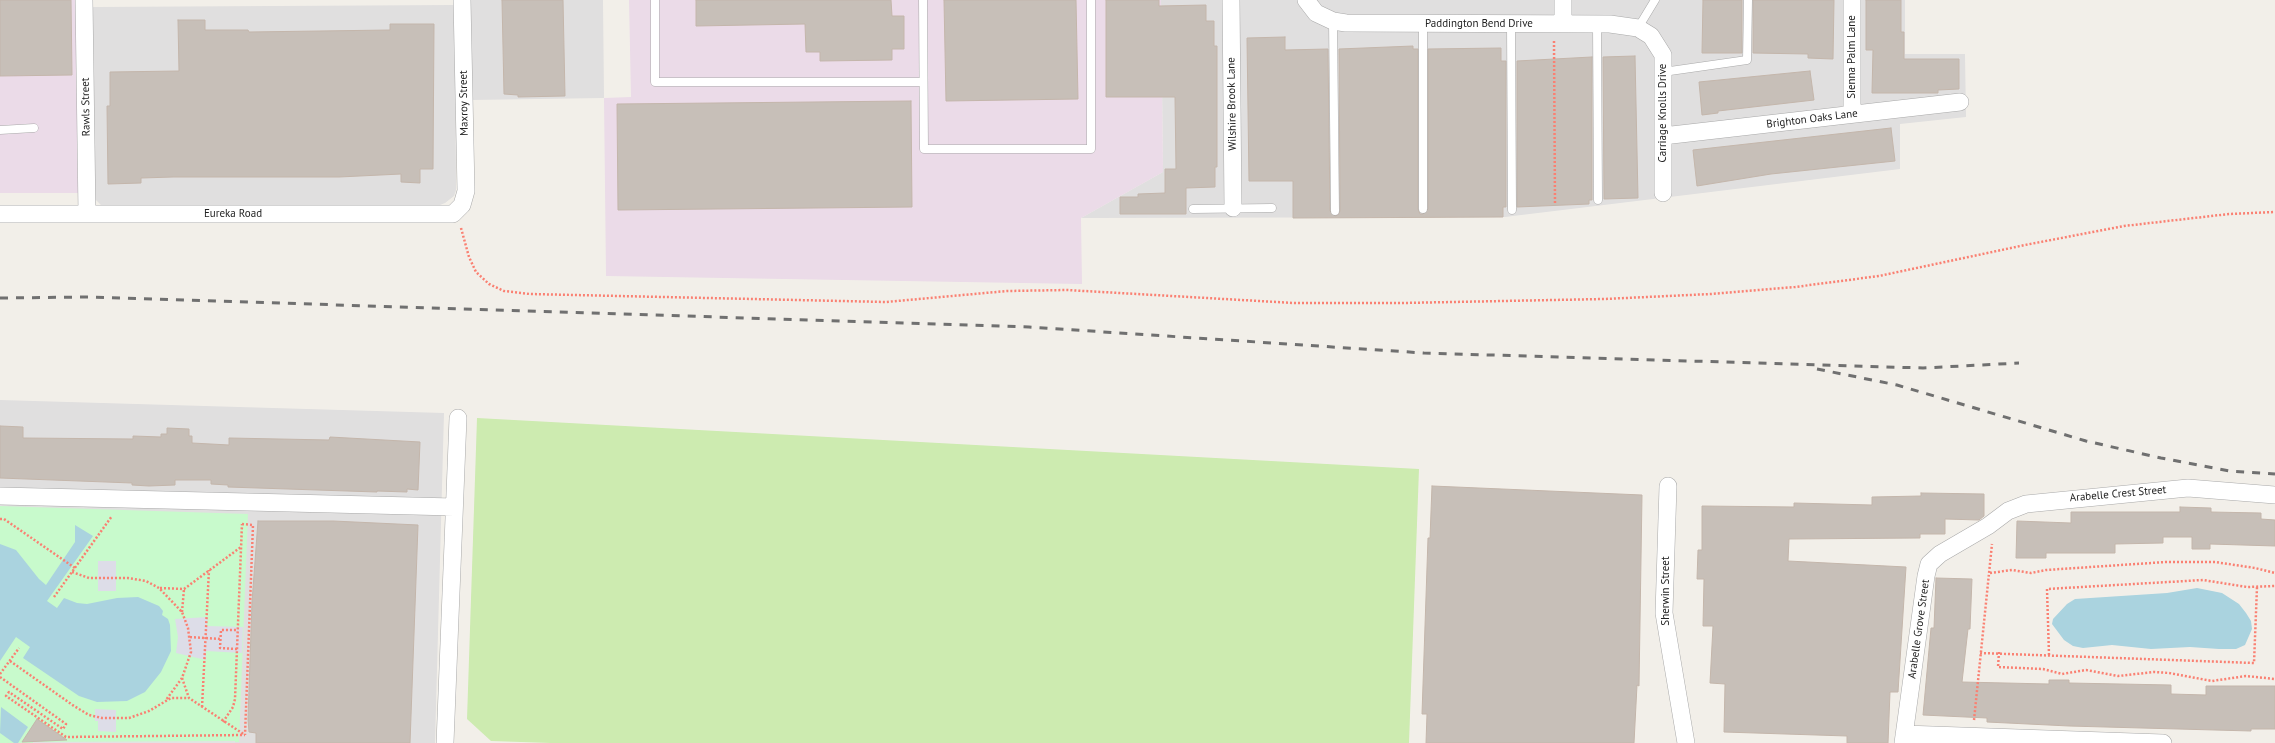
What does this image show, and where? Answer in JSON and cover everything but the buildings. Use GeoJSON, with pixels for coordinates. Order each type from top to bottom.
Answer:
{"type":"FeatureCollection","features":[{"type":"Feature","properties":{"kind":"street","name":"Rawls Street"},"geometry":{"type":"LineString","coordinates":[[84,0],[87,214]]}},
{"type":"Feature","properties":{"kind":"street","name":"Maxroy Street"},"geometry":{"type":"LineString","coordinates":[[457,210],[466,191],[462,0]]}},
{"type":"Feature","properties":{"kind":"street","name":"Wilshire Brook Lane"},"geometry":{"type":"LineString","coordinates":[[1231,0],[1233,208]]}},
{"type":"Feature","properties":{"kind":"street"},"geometry":{"type":"LineString","coordinates":[[1563,0],[1563,24]]}},
{"type":"Feature","properties":{"kind":"street","name":"Sienna Palm Lane"},"geometry":{"type":"LineString","coordinates":[[1852,0],[1852,114]]}},
{"type":"Feature","properties":{"kind":"street","name":"Paddington Bend Drive"},"geometry":{"type":"LineString","coordinates":[[1308,3],[1316,13],[1333,21],[1346,23],[1597,24],[1630,25],[1645,32]]}},
{"type":"Feature","properties":{"kind":"street","name":"Carriage Knolls Drive"},"geometry":{"type":"LineString","coordinates":[[1645,32],[1663,55],[1663,193]]}},
{"type":"Feature","properties":{"kind":"street","name":"Brighton Oaks Lane"},"geometry":{"type":"LineString","coordinates":[[1663,136],[1960,102]]}},
{"type":"Feature","properties":{"kind":"street","name":"Eureka Road"},"geometry":{"type":"LineString","coordinates":[[0,214],[457,210]]}},
{"type":"Feature","properties":{"kind":"street"},"geometry":{"type":"LineString","coordinates":[[445,743],[458,418]]}},
{"type":"Feature","properties":{"kind":"street","name":"Sherwin Street"},"geometry":{"type":"LineString","coordinates":[[1668,486],[1664,613],[1686,743]]}},
{"type":"Feature","properties":{"kind":"street","name":"Arabelle Crest Street"},"geometry":{"type":"LineString","coordinates":[[1971,537],[2008,511],[2026,504],[2055,499],[2188,488],[2275,495]]}},
{"type":"Feature","properties":{"kind":"street"},"geometry":{"type":"LineString","coordinates":[[0,496],[454,507]]}},
{"type":"Feature","properties":{"kind":"street","name":"Arabelle Grove Street"},"geometry":{"type":"LineString","coordinates":[[1903,738],[1929,564],[1940,554],[1971,537]]}},
{"type":"Feature","properties":{"kind":"street"},"geometry":{"type":"LineString","coordinates":[[1903,738],[1972,736],[2163,743]]}},
{"type":"Feature","properties":{"kind":"lane"},"geometry":{"type":"LineString","coordinates":[[655,0],[655,82],[923,82]]}},
{"type":"Feature","properties":{"kind":"lane"},"geometry":{"type":"LineString","coordinates":[[923,0],[924,149],[1091,149],[1091,0]]}},
{"type":"Feature","properties":{"kind":"lane"},"geometry":{"type":"LineString","coordinates":[[1645,32],[1655,0]]}},
{"type":"Feature","properties":{"kind":"lane"},"geometry":{"type":"LineString","coordinates":[[1663,72],[1747,60],[1748,0]]}},
{"type":"Feature","properties":{"kind":"lane"},"geometry":{"type":"LineString","coordinates":[[1333,21],[1335,211]]}},
{"type":"Feature","properties":{"kind":"lane"},"geometry":{"type":"LineString","coordinates":[[1423,23],[1423,209]]}},
{"type":"Feature","properties":{"kind":"lane"},"geometry":{"type":"LineString","coordinates":[[1511,24],[1512,210]]}},
{"type":"Feature","properties":{"kind":"lane"},"geometry":{"type":"LineString","coordinates":[[1597,24],[1598,200]]}},
{"type":"Feature","properties":{"kind":"lane"},"geometry":{"type":"LineString","coordinates":[[0,130],[34,128]]}},
{"type":"Feature","properties":{"kind":"lane"},"geometry":{"type":"LineString","coordinates":[[1192,209],[1272,208]]}},
{"type":"Feature","properties":{"kind":"path"},"geometry":{"type":"LineString","coordinates":[[1554,40],[1555,205]]}},
{"type":"Feature","properties":{"kind":"path"},"geometry":{"type":"LineString","coordinates":[[457,210],[469,257],[476,272],[489,284],[504,291],[530,294],[886,302],[1007,291],[1067,290],[1302,303],[1604,299],[1711,294],[1795,287],[1879,276],[2124,226],[2229,214],[2275,212]]}},
{"type":"Feature","properties":{"kind":"path"},"geometry":{"type":"LineString","coordinates":[[54,597],[115,513]]}},
{"type":"Feature","properties":{"kind":"path"},"geometry":{"type":"LineString","coordinates":[[223,722],[235,703],[242,517]]}},
{"type":"Feature","properties":{"kind":"path"},"geometry":{"type":"LineString","coordinates":[[0,519],[4,519],[75,568]]}},
{"type":"Feature","properties":{"kind":"path"},"geometry":{"type":"LineString","coordinates":[[242,524],[253,525],[245,735]]}},
{"type":"Feature","properties":{"kind":"path"},"geometry":{"type":"LineString","coordinates":[[1972,736],[1990,573],[1992,544],[1988,526]]}},
{"type":"Feature","properties":{"kind":"path"},"geometry":{"type":"LineString","coordinates":[[159,588],[184,588],[241,546]]}},
{"type":"Feature","properties":{"kind":"path"},"geometry":{"type":"LineString","coordinates":[[1990,573],[2012,570],[2032,573],[2046,570],[2166,562],[2215,562],[2255,568],[2275,573]]}},
{"type":"Feature","properties":{"kind":"path"},"geometry":{"type":"LineString","coordinates":[[202,707],[209,570]]}},
{"type":"Feature","properties":{"kind":"path"},"geometry":{"type":"LineString","coordinates":[[72,572],[89,578],[134,578],[146,581],[159,588],[182,612]]}},
{"type":"Feature","properties":{"kind":"path"},"geometry":{"type":"LineString","coordinates":[[2049,655],[2047,590],[2203,580],[2257,587],[2275,586]]}},
{"type":"Feature","properties":{"kind":"path"},"geometry":{"type":"LineString","coordinates":[[1980,653],[1999,652],[2254,663],[2257,587]]}},
{"type":"Feature","properties":{"kind":"path"},"geometry":{"type":"LineString","coordinates":[[166,700],[182,678],[191,652],[190,637],[182,612],[184,588]]}},
{"type":"Feature","properties":{"kind":"path"},"geometry":{"type":"LineString","coordinates":[[237,649],[220,648],[221,630],[238,630]]}},
{"type":"Feature","properties":{"kind":"path"},"geometry":{"type":"LineString","coordinates":[[190,637],[221,639]]}},
{"type":"Feature","properties":{"kind":"path"},"geometry":{"type":"LineString","coordinates":[[19,648],[0,676],[66,724],[63,729],[9,692],[6,696],[66,737],[245,735]]}},
{"type":"Feature","properties":{"kind":"path"},"geometry":{"type":"LineString","coordinates":[[1999,652],[1998,667],[2036,669],[2062,674],[2086,670],[2118,676],[2154,672],[2169,673],[2212,681],[2246,676],[2275,679]]}},
{"type":"Feature","properties":{"kind":"path"},"geometry":{"type":"LineString","coordinates":[[10,660],[74,706],[95,716],[129,718],[149,711],[166,700],[178,697],[189,698],[223,722],[245,735]]}},
{"type":"Feature","properties":{"kind":"path"},"geometry":{"type":"LineString","coordinates":[[182,678],[189,698]]}},
{"type":"Feature","properties":{"kind":"shaded area"},"geometry":{"type":"Polygon","coordinates":[[[0,0],[76,0],[78,193],[0,193],[0,0]]]}},
{"type":"Feature","properties":{"kind":"shaded area"},"geometry":{"type":"Polygon","coordinates":[[[470,0],[603,0],[604,98],[471,100],[470,0]]]}},
{"type":"Feature","properties":{"kind":"shaded area"},"geometry":{"type":"Polygon","coordinates":[[[629,0],[1161,0],[1163,172],[1081,218],[1082,284],[606,276],[604,98],[631,97],[629,0]]]}},
{"type":"Feature","properties":{"kind":"shaded area"},"geometry":{"type":"Polygon","coordinates":[[[1161,0],[1905,0],[1905,54],[1965,54],[1966,117],[1900,124],[1900,169],[1505,217],[1081,218],[1163,172],[1161,0]]]}},
{"type":"Feature","properties":{"kind":"shaded area"},"geometry":{"type":"Polygon","coordinates":[[[455,5],[456,190],[454,196],[445,203],[440,205],[103,207],[93,197],[92,7],[455,5]]]}},
{"type":"Feature","properties":{"kind":"shaded area"},"geometry":{"type":"Polygon","coordinates":[[[0,400],[444,413],[435,743],[0,743],[0,400]]]}},
{"type":"Feature","properties":{"kind":"shaded area"},"geometry":{"type":"Polygon","coordinates":[[[98,561],[116,561],[116,591],[98,591],[98,561]]]}},
{"type":"Feature","properties":{"kind":"shaded area"},"geometry":{"type":"Polygon","coordinates":[[[208,617],[207,626],[243,627],[242,653],[206,651],[206,660],[176,653],[178,637],[175,619],[208,617]]]}},
{"type":"Feature","properties":{"kind":"shaded area"},"geometry":{"type":"Polygon","coordinates":[[[95,709],[116,710],[116,732],[98,731],[98,721],[95,721],[95,709]]]}},
{"type":"Feature","properties":{"kind":"shaded area"},"geometry":{"type":"Polygon","coordinates":[[[235,741],[235,743],[33,743],[33,742],[235,741]]]}},
{"type":"Feature","properties":{"kind":"green space"},"geometry":{"type":"Polygon","coordinates":[[[477,418],[1419,469],[1409,743],[551,743],[491,741],[467,719],[477,418]]]}},
{"type":"Feature","properties":{"kind":"green space"},"geometry":{"type":"Polygon","coordinates":[[[0,506],[248,514],[239,742],[0,743],[0,506]]]}},
{"type":"Feature","properties":{"kind":"water"},"geometry":{"type":"Polygon","coordinates":[[[75,525],[93,536],[47,601],[57,608],[64,598],[77,603],[87,604],[117,598],[138,597],[159,606],[163,611],[162,615],[168,619],[170,625],[171,651],[161,672],[145,692],[127,701],[97,702],[79,696],[23,658],[30,647],[16,637],[0,661],[0,544],[16,550],[39,579],[46,585],[75,542],[75,525]]]}},
{"type":"Feature","properties":{"kind":"water"},"geometry":{"type":"Polygon","coordinates":[[[2197,588],[2222,593],[2239,604],[2251,621],[2252,629],[2245,645],[2236,649],[2190,647],[2151,649],[2112,645],[2083,648],[2073,646],[2064,640],[2052,624],[2053,619],[2067,604],[2075,599],[2167,593],[2197,588]]]}},
{"type":"Feature","properties":{"kind":"water"},"geometry":{"type":"Polygon","coordinates":[[[1,707],[28,727],[18,743],[14,743],[0,733],[1,707]]]}},
{"type":"Feature","properties":{"kind":"railway"},"geometry":{"type":"LineString","coordinates":[[0,298],[89,297],[1029,327],[1424,353],[1923,368],[2019,363]]}},
{"type":"Feature","properties":{"kind":"railway"},"geometry":{"type":"LineString","coordinates":[[1817,369],[1897,385],[2086,441],[2161,458],[2229,471],[2275,474]]}}]}
